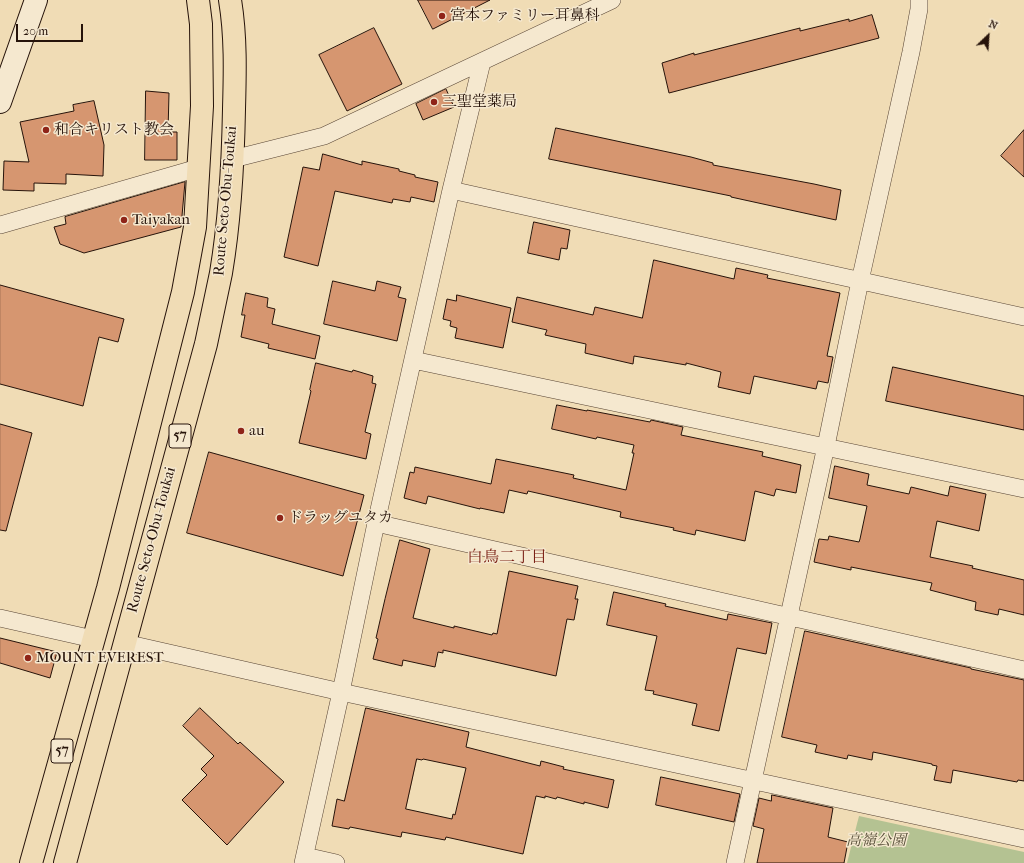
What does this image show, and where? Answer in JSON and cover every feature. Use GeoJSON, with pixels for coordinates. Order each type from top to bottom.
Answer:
{"type":"FeatureCollection","features":[{"type":"Feature","properties":{"kind":"main road","name":"Route Seto-Obu-Toukai"},"geometry":{"type":"LineString","coordinates":[[31,863],[108,588],[183,292],[195,227],[202,98],[201,24],[198,0]]}},
{"type":"Feature","properties":{"kind":"main road","name":"Route Seto-Obu-Toukai"},"geometry":{"type":"LineString","coordinates":[[65,863],[206,344],[221,272],[227,229],[233,159],[235,64],[230,0]]}},
{"type":"Feature","properties":{"kind":"street"},"geometry":{"type":"LineString","coordinates":[[0,102],[36,0]]}},
{"type":"Feature","properties":{"kind":"street"},"geometry":{"type":"LineString","coordinates":[[233,159],[324,136],[612,0]]}},
{"type":"Feature","properties":{"kind":"street"},"geometry":{"type":"LineString","coordinates":[[735,863],[826,446],[860,281],[911,52],[919,9],[919,0]]}},
{"type":"Feature","properties":{"kind":"street"},"geometry":{"type":"LineString","coordinates":[[336,863],[304,860],[376,523],[451,190],[482,62]]}},
{"type":"Feature","properties":{"kind":"street"},"geometry":{"type":"LineString","coordinates":[[0,225],[198,168]]}},
{"type":"Feature","properties":{"kind":"street"},"geometry":{"type":"LineString","coordinates":[[451,190],[1024,317]]}},
{"type":"Feature","properties":{"kind":"street"},"geometry":{"type":"LineString","coordinates":[[413,360],[1024,489]]}},
{"type":"Feature","properties":{"kind":"street"},"geometry":{"type":"LineString","coordinates":[[376,523],[1024,670]]}},
{"type":"Feature","properties":{"kind":"street"},"geometry":{"type":"LineString","coordinates":[[0,618],[93,639]]}},
{"type":"Feature","properties":{"kind":"street"},"geometry":{"type":"LineString","coordinates":[[125,643],[341,692],[1024,839]]}},
{"type":"Feature","properties":{"kind":"green space","name":"高嶺公園"},"geometry":{"type":"Polygon","coordinates":[[[859,816],[1024,852],[1024,863],[847,863],[859,816]]]}},
{"type":"Feature","properties":{"kind":"building","name":"宮本ファミリー耳鼻科"},"geometry":{"type":"Polygon","coordinates":[[[418,0],[490,0],[433,29],[418,0]]]}},
{"type":"Feature","properties":{"kind":"building"},"geometry":{"type":"Polygon","coordinates":[[[872,15],[879,38],[669,93],[662,63],[694,53],[694,55],[800,28],[800,31],[872,15]]]}},
{"type":"Feature","properties":{"kind":"building"},"geometry":{"type":"Polygon","coordinates":[[[374,28],[402,84],[347,111],[319,55],[374,28]]]}},
{"type":"Feature","properties":{"kind":"building"},"geometry":{"type":"Polygon","coordinates":[[[446,89],[454,107],[423,120],[416,104],[446,89]]]}},
{"type":"Feature","properties":{"kind":"building"},"geometry":{"type":"Polygon","coordinates":[[[146,91],[169,93],[168,132],[177,132],[177,160],[145,160],[146,91]]]}},
{"type":"Feature","properties":{"kind":"building"},"geometry":{"type":"Polygon","coordinates":[[[94,101],[104,145],[103,176],[66,174],[66,184],[34,183],[34,191],[3,190],[4,161],[29,162],[20,122],[74,111],[73,105],[94,101]]]}},
{"type":"Feature","properties":{"kind":"building"},"geometry":{"type":"Polygon","coordinates":[[[556,128],[691,157],[713,163],[713,165],[841,190],[836,220],[731,196],[549,159],[556,128]]]}},
{"type":"Feature","properties":{"kind":"building"},"geometry":{"type":"Polygon","coordinates":[[[1024,130],[1024,177],[1001,156],[1024,130]]]}},
{"type":"Feature","properties":{"kind":"building"},"geometry":{"type":"Polygon","coordinates":[[[323,154],[362,165],[362,161],[399,169],[399,171],[415,175],[415,177],[438,182],[434,202],[411,197],[410,202],[393,199],[392,203],[335,191],[318,266],[284,257],[303,167],[319,170],[323,154]]]}},
{"type":"Feature","properties":{"kind":"building","name":"Taiyakan"},"geometry":{"type":"Polygon","coordinates":[[[185,182],[181,227],[84,253],[60,244],[54,227],[66,224],[65,217],[185,182]]]}},
{"type":"Feature","properties":{"kind":"building"},"geometry":{"type":"Polygon","coordinates":[[[534,222],[570,230],[567,249],[561,248],[559,260],[528,253],[534,222]]]}},
{"type":"Feature","properties":{"kind":"building"},"geometry":{"type":"Polygon","coordinates":[[[654,260],[734,279],[736,268],[768,275],[767,278],[840,293],[827,356],[833,357],[828,383],[818,381],[816,389],[754,376],[750,394],[718,387],[721,372],[686,363],[686,365],[634,356],[633,364],[585,353],[586,344],[545,335],[547,330],[512,322],[517,297],[593,315],[595,307],[642,318],[654,260]]]}},
{"type":"Feature","properties":{"kind":"building"},"geometry":{"type":"Polygon","coordinates":[[[333,281],[375,291],[377,281],[401,287],[398,297],[406,299],[397,341],[324,324],[333,281]]]}},
{"type":"Feature","properties":{"kind":"building"},"geometry":{"type":"Polygon","coordinates":[[[0,285],[124,319],[118,342],[99,337],[83,406],[0,384],[0,285]]]}},
{"type":"Feature","properties":{"kind":"building"},"geometry":{"type":"Polygon","coordinates":[[[246,293],[268,298],[267,307],[275,309],[272,324],[320,336],[315,359],[268,348],[269,344],[241,337],[245,315],[242,315],[246,293]]]}},
{"type":"Feature","properties":{"kind":"building"},"geometry":{"type":"Polygon","coordinates":[[[457,295],[511,308],[503,348],[455,338],[457,328],[450,326],[451,321],[443,319],[447,299],[456,301],[457,295]]]}},
{"type":"Feature","properties":{"kind":"building"},"geometry":{"type":"Polygon","coordinates":[[[316,363],[352,372],[353,370],[373,376],[372,383],[376,384],[365,432],[371,434],[366,459],[299,443],[316,363]]]}},
{"type":"Feature","properties":{"kind":"building"},"geometry":{"type":"Polygon","coordinates":[[[893,367],[1024,396],[1024,430],[886,401],[893,367]]]}},
{"type":"Feature","properties":{"kind":"building"},"geometry":{"type":"Polygon","coordinates":[[[557,405],[650,422],[651,420],[683,427],[681,435],[763,452],[762,456],[801,465],[796,493],[776,489],[774,496],[755,491],[745,541],[696,530],[695,535],[673,530],[674,528],[620,517],[621,512],[528,491],[527,494],[509,490],[504,513],[480,509],[428,496],[426,504],[404,498],[410,472],[414,473],[415,467],[491,484],[496,459],[574,475],[573,478],[626,490],[634,453],[632,453],[634,445],[597,437],[596,439],[552,429],[557,405]]]}},
{"type":"Feature","properties":{"kind":"building"},"geometry":{"type":"Polygon","coordinates":[[[0,424],[32,433],[6,531],[0,530],[0,424]]]}},
{"type":"Feature","properties":{"kind":"building"},"geometry":{"type":"Polygon","coordinates":[[[209,452],[364,495],[343,576],[187,533],[209,452]]]}},
{"type":"Feature","properties":{"kind":"building"},"geometry":{"type":"Polygon","coordinates":[[[835,466],[869,474],[867,485],[909,494],[911,487],[948,496],[950,486],[986,494],[979,531],[937,521],[930,557],[973,566],[972,568],[1024,580],[1024,615],[999,609],[998,615],[975,610],[976,602],[930,590],[932,583],[851,567],[851,570],[814,562],[819,539],[828,540],[829,536],[859,542],[860,539],[867,506],[829,498],[835,466]]]}},
{"type":"Feature","properties":{"kind":"building"},"geometry":{"type":"Polygon","coordinates":[[[400,540],[430,549],[413,618],[492,635],[493,633],[497,634],[509,571],[578,586],[575,599],[578,599],[574,620],[567,619],[556,676],[443,650],[443,653],[438,652],[435,667],[403,660],[402,666],[373,659],[378,639],[376,638],[400,540]]]}},
{"type":"Feature","properties":{"kind":"building"},"geometry":{"type":"Polygon","coordinates":[[[614,592],[666,604],[665,606],[727,620],[728,614],[772,623],[766,654],[737,648],[719,731],[692,725],[697,704],[653,694],[654,691],[645,690],[657,636],[607,625],[614,592]]]}},
{"type":"Feature","properties":{"kind":"building"},"geometry":{"type":"Polygon","coordinates":[[[805,631],[1024,680],[1024,781],[1018,780],[1017,782],[953,770],[951,783],[934,780],[937,766],[932,764],[873,752],[872,760],[848,755],[847,759],[815,752],[817,745],[782,737],[805,631]]]}},
{"type":"Feature","properties":{"kind":"building","name":"MOUNT EVEREST"},"geometry":{"type":"Polygon","coordinates":[[[0,638],[57,652],[50,678],[0,663],[0,638]]]}},
{"type":"Feature","properties":{"kind":"building"},"geometry":{"type":"Polygon","coordinates":[[[200,708],[238,744],[240,742],[284,782],[227,845],[182,800],[207,775],[201,769],[214,756],[183,726],[200,708]]]}},
{"type":"Feature","properties":{"kind":"building"},"geometry":{"type":"Polygon","coordinates":[[[366,708],[469,732],[466,747],[540,766],[541,761],[564,767],[563,769],[614,780],[608,808],[557,797],[556,799],[545,796],[545,798],[536,796],[523,854],[446,837],[445,840],[402,832],[401,837],[350,827],[349,829],[332,826],[337,799],[344,801],[366,708]],[[417,759],[406,809],[452,819],[453,814],[455,815],[466,768],[417,759]]]}},
{"type":"Feature","properties":{"kind":"building"},"geometry":{"type":"Polygon","coordinates":[[[661,777],[740,794],[734,822],[656,805],[661,777]]]}},
{"type":"Feature","properties":{"kind":"building"},"geometry":{"type":"Polygon","coordinates":[[[772,795],[833,808],[828,837],[848,842],[844,863],[757,863],[764,829],[753,826],[759,798],[771,801],[772,795]]]}},
{"type":"Feature","properties":{"kind":"place","name":"宮本ファミリー耳鼻科"},"geometry":{"type":"Point","coordinates":[442,16]}},
{"type":"Feature","properties":{"kind":"place","name":"三聖堂薬局"},"geometry":{"type":"Point","coordinates":[434,102]}},
{"type":"Feature","properties":{"kind":"place","name":"和合キリスト教会"},"geometry":{"type":"Point","coordinates":[46,130]}},
{"type":"Feature","properties":{"kind":"place","name":"Taiyakan"},"geometry":{"type":"Point","coordinates":[124,220]}},
{"type":"Feature","properties":{"kind":"place","name":"au"},"geometry":{"type":"Point","coordinates":[241,431]}},
{"type":"Feature","properties":{"kind":"place","name":"ドラッグユタカ"},"geometry":{"type":"Point","coordinates":[280,518]}},
{"type":"Feature","properties":{"kind":"place","name":"MOUNT EVEREST"},"geometry":{"type":"Point","coordinates":[28,658]}},
{"type":"Feature","properties":{"kind":"district","name":"白鳥二丁目"},"geometry":{"type":"Point","coordinates":[507,558]}}]}
